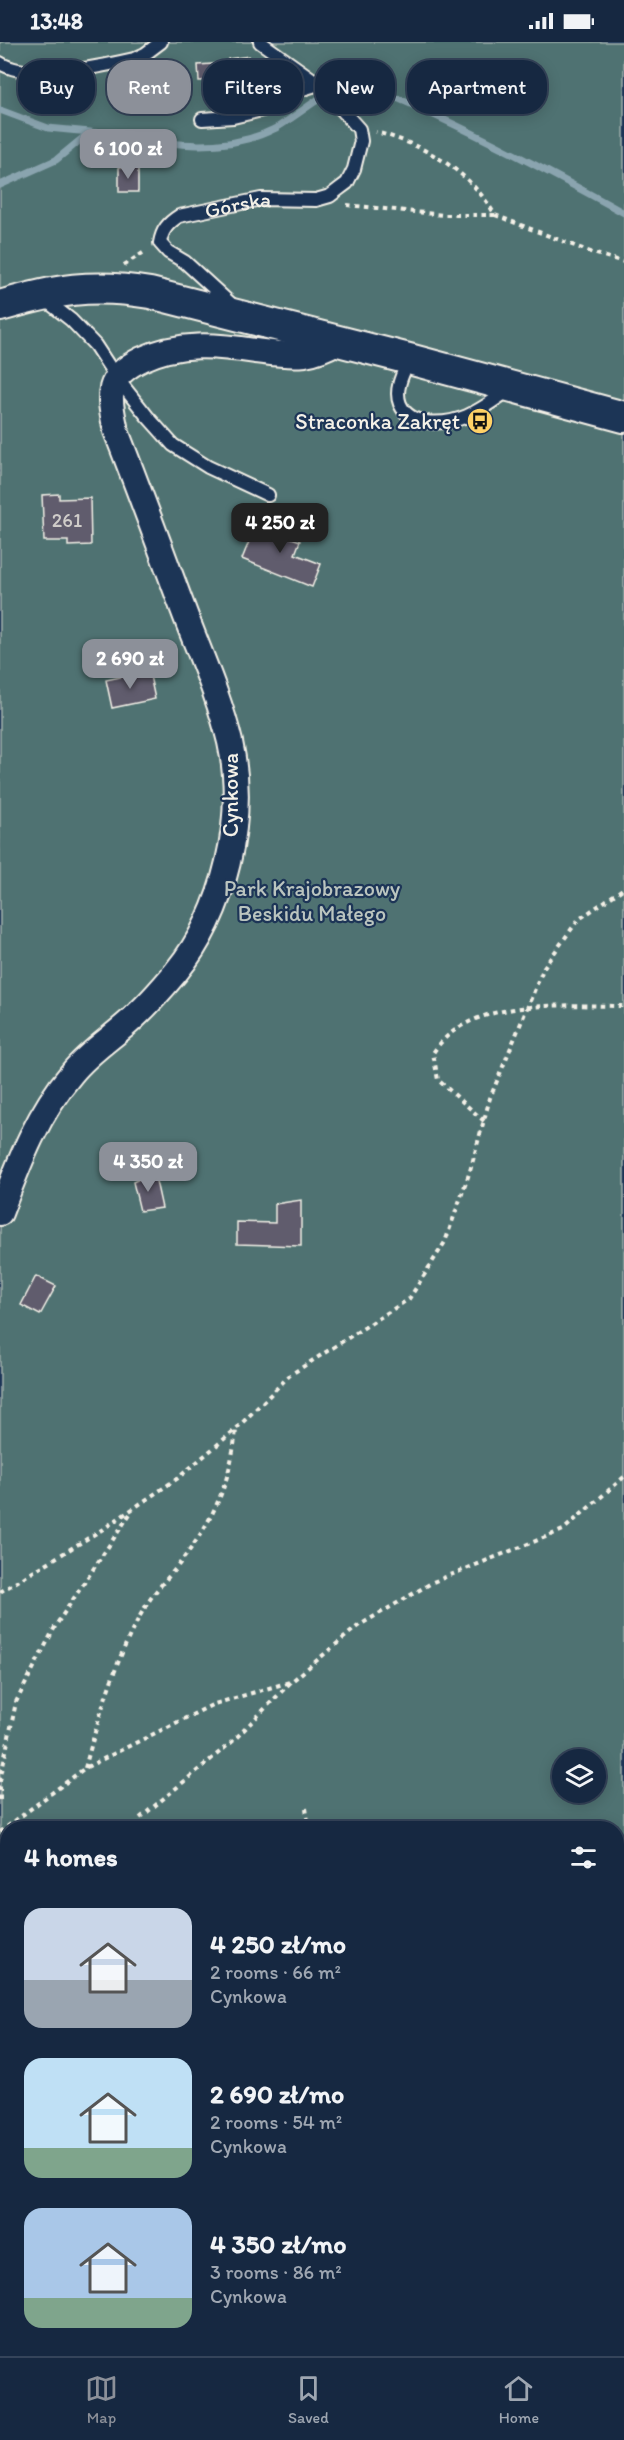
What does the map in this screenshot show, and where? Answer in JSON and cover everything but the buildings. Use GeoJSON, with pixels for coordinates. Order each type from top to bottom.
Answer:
{"type":"FeatureCollection","features":[{"type":"Feature","properties":{"kind":"street","name":"Górska"},"geometry":{"type":"LineString","coordinates":[[0,306],[39,294],[77,288],[120,288],[244,316],[624,417]]}},
{"type":"Feature","properties":{"kind":"street"},"geometry":{"type":"LineString","coordinates":[[116,377],[125,367],[173,347],[200,346],[282,355],[319,351],[339,341]]}},
{"type":"Feature","properties":{"kind":"street","name":"Cynkowa"},"geometry":{"type":"LineString","coordinates":[[0,1213],[26,1145],[56,1094],[73,1071],[96,1048],[129,1022],[157,994],[194,947],[218,899],[232,842],[235,775],[230,742],[215,694],[116,431],[111,409],[116,377]]}},
{"type":"Feature","properties":{"kind":"lane"},"geometry":{"type":"LineString","coordinates":[[0,63],[26,71],[56,71],[134,59],[161,42]]}},
{"type":"Feature","properties":{"kind":"lane"},"geometry":{"type":"LineString","coordinates":[[260,42],[315,81]]}},
{"type":"Feature","properties":{"kind":"lane"},"geometry":{"type":"LineString","coordinates":[[202,119],[233,117],[262,110],[296,91],[315,85]]}},
{"type":"Feature","properties":{"kind":"lane"},"geometry":{"type":"LineString","coordinates":[[346,114],[359,129]]}},
{"type":"Feature","properties":{"kind":"lane","name":"Górska"},"geometry":{"type":"LineString","coordinates":[[244,316],[185,262],[168,252],[160,243],[161,233],[171,221],[179,216],[261,199],[316,200],[330,196],[347,183],[359,153],[361,141],[359,129]]}},
{"type":"Feature","properties":{"kind":"lane"},"geometry":{"type":"LineString","coordinates":[[39,294],[71,320],[95,345],[116,377],[173,445],[208,467],[268,495]]}},
{"type":"Feature","properties":{"kind":"lane"},"geometry":{"type":"LineString","coordinates":[[409,359],[401,378],[400,405],[423,422],[437,423],[465,417],[491,403],[514,386]]}},
{"type":"Feature","properties":{"kind":"path"},"geometry":{"type":"LineString","coordinates":[[359,129],[399,138],[455,168],[477,188],[495,215]]}},
{"type":"Feature","properties":{"kind":"path"},"geometry":{"type":"LineString","coordinates":[[316,200],[444,215],[495,215],[593,253],[624,262]]}},
{"type":"Feature","properties":{"kind":"path"},"geometry":{"type":"LineString","coordinates":[[0,1592],[135,1508],[178,1478],[236,1429],[290,1375],[409,1299],[445,1242],[470,1171],[490,1098],[543,967],[578,920],[624,888]]}},
{"type":"Feature","properties":{"kind":"path"},"geometry":{"type":"LineString","coordinates":[[484,1121],[438,1080],[433,1053],[441,1041],[467,1023],[528,1006],[624,1006]]}},
{"type":"Feature","properties":{"kind":"path"},"geometry":{"type":"LineString","coordinates":[[85,1768],[100,1712],[130,1637],[151,1598],[182,1561],[217,1508],[232,1463],[236,1429]]}},
{"type":"Feature","properties":{"kind":"path"},"geometry":{"type":"LineString","coordinates":[[140,1818],[233,1741],[291,1682],[358,1626],[433,1582],[563,1530],[624,1478]]}},
{"type":"Feature","properties":{"kind":"path"},"geometry":{"type":"LineString","coordinates":[[0,1800],[0,1781],[16,1702],[56,1625],[135,1508]]}},
{"type":"Feature","properties":{"kind":"path"},"geometry":{"type":"LineString","coordinates":[[15,1821],[85,1768],[214,1704],[291,1682]]}},
{"type":"Feature","properties":{"kind":"path"},"geometry":{"type":"LineString","coordinates":[[306,1808],[308,1821]]}},
{"type":"Feature","properties":{"kind":"green space","name":"Park Krajobrazowy Beskidu Małego"},"geometry":{"type":"Polygon","coordinates":[[[0,42],[624,42],[624,1821],[0,1821],[0,42]]]}},
{"type":"Feature","properties":{"kind":"waterway"},"geometry":{"type":"LineString","coordinates":[[0,185],[56,160],[90,132],[183,144],[230,143],[252,138],[274,129],[337,88],[354,86],[390,95],[424,110],[530,162],[624,213]]}},
{"type":"Feature","properties":{"kind":"waterway"},"geometry":{"type":"LineString","coordinates":[[0,110],[48,128],[90,132]]}},
{"type":"Feature","properties":{"kind":"place","name":"Straconka Zakręt"},"geometry":{"type":"Point","coordinates":[480,421]}}]}
